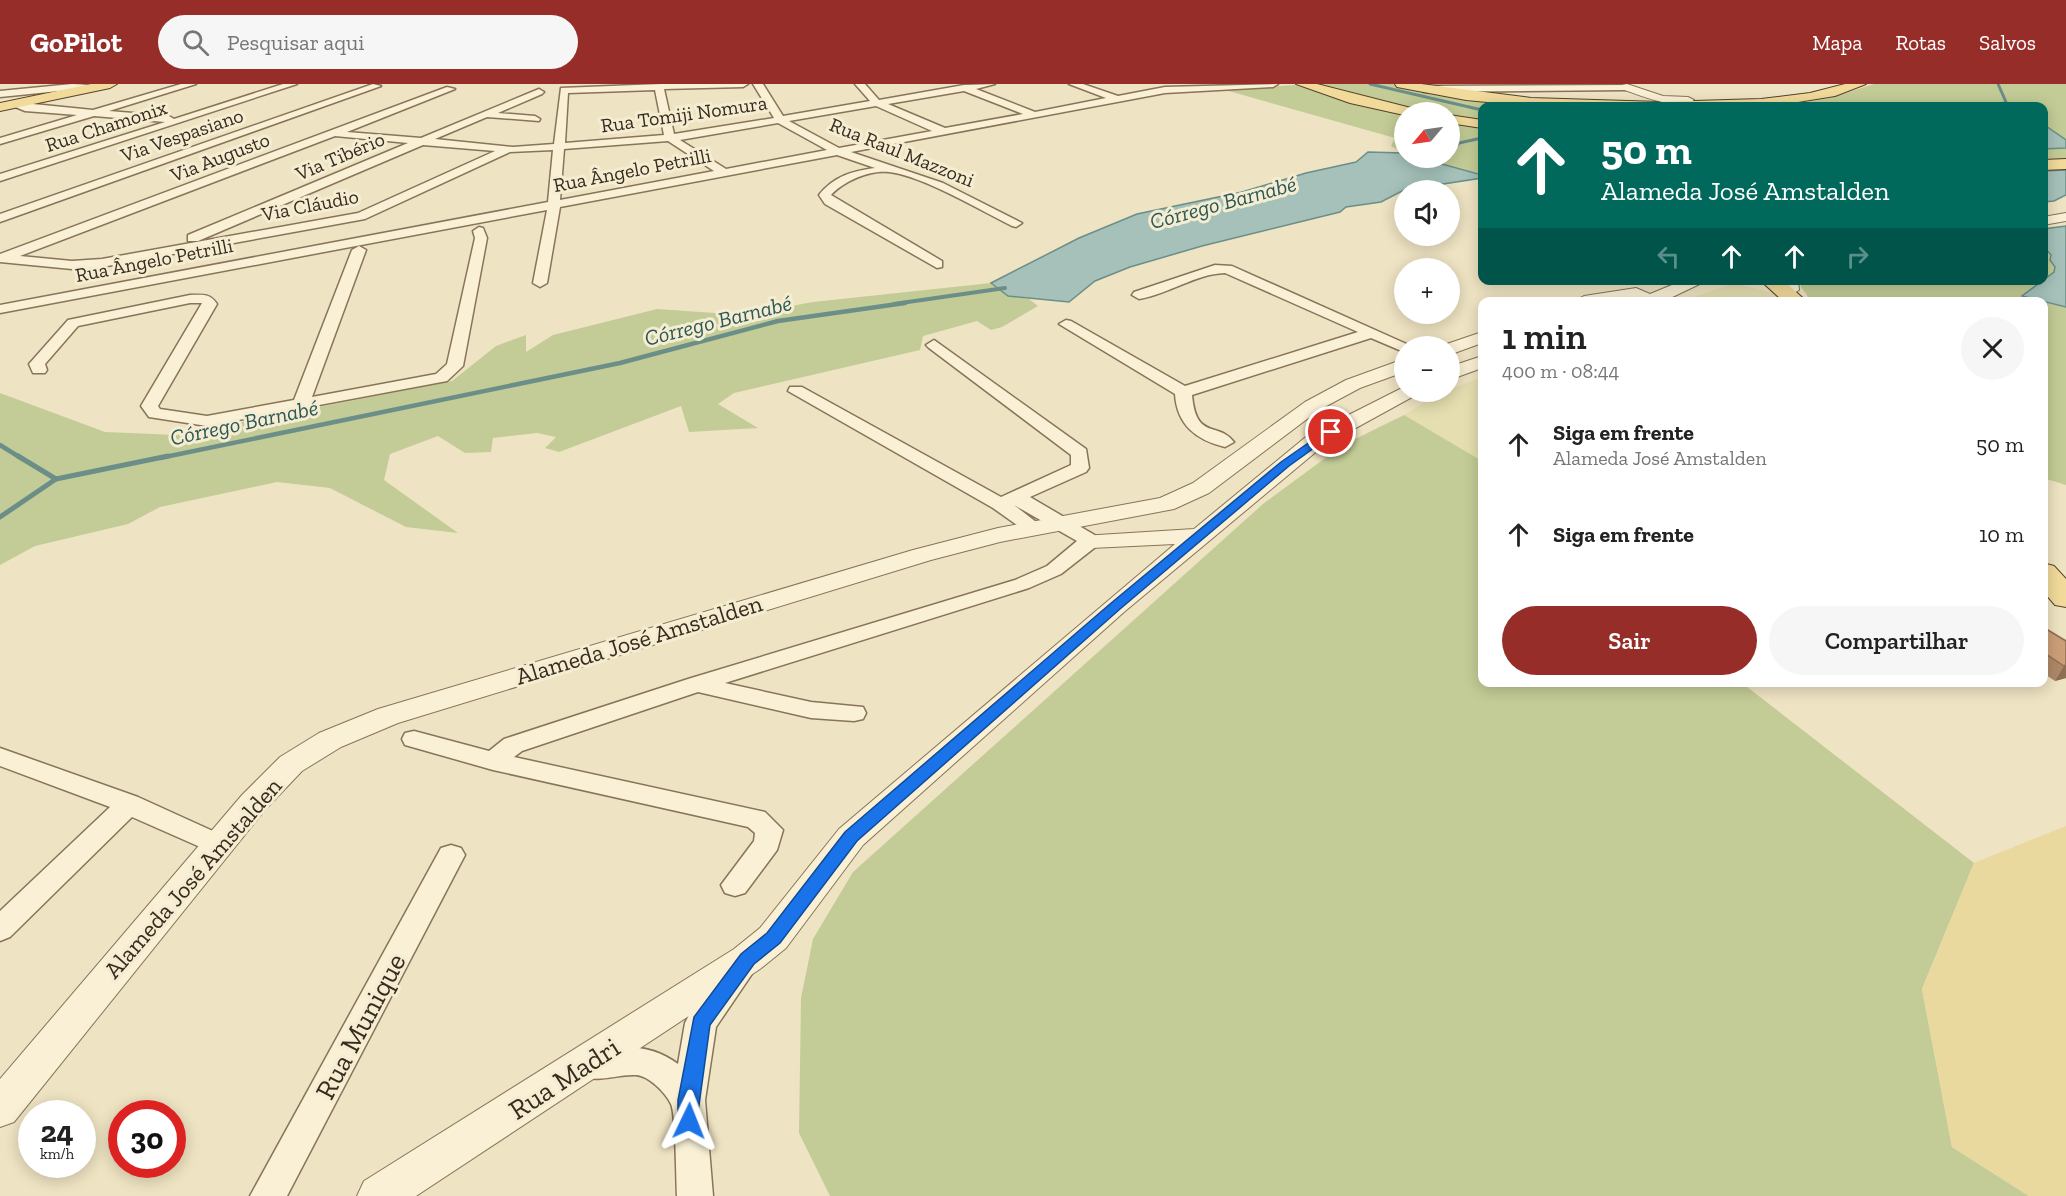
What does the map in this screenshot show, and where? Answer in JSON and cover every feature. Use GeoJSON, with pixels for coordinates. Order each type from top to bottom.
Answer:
{"type":"FeatureCollection","features":[{"type":"Feature","properties":{"kind":"main road"},"geometry":{"type":"LineString","coordinates":[[20,101],[91,84]]}},
{"type":"Feature","properties":{"kind":"main road"},"geometry":{"type":"LineString","coordinates":[[0,105],[110,84]]}},
{"type":"Feature","properties":{"kind":"main road"},"geometry":{"type":"LineString","coordinates":[[1303,84],[1355,100],[1394,109]]}},
{"type":"Feature","properties":{"kind":"main road"},"geometry":{"type":"LineString","coordinates":[[1402,84],[1513,102]]}},
{"type":"Feature","properties":{"kind":"main road"},"geometry":{"type":"LineString","coordinates":[[1782,102],[1827,94],[1859,84]]}},
{"type":"Feature","properties":{"kind":"main road"},"geometry":{"type":"LineString","coordinates":[[1798,102],[1818,99],[1827,94]]}},
{"type":"Feature","properties":{"kind":"main road"},"geometry":{"type":"LineString","coordinates":[[1482,98],[1531,102]]}},
{"type":"Feature","properties":{"kind":"main road"},"geometry":{"type":"LineString","coordinates":[[1691,100],[1731,102]]}},
{"type":"Feature","properties":{"kind":"main road"},"geometry":{"type":"LineString","coordinates":[[1460,121],[1478,123]]}},
{"type":"Feature","properties":{"kind":"main road"},"geometry":{"type":"LineString","coordinates":[[2048,165],[2066,164]]}},
{"type":"Feature","properties":{"kind":"main road"},"geometry":{"type":"LineString","coordinates":[[2048,578],[2066,598]]}},
{"type":"Feature","properties":{"kind":"street"},"geometry":{"type":"LineString","coordinates":[[0,96],[91,84]]}},
{"type":"Feature","properties":{"kind":"street"},"geometry":{"type":"LineString","coordinates":[[0,141],[192,84]]}},
{"type":"Feature","properties":{"kind":"street","name":"Rua Chamonix"},"geometry":{"type":"LineString","coordinates":[[0,178],[292,84]]}},
{"type":"Feature","properties":{"kind":"street"},"geometry":{"type":"LineString","coordinates":[[560,88],[634,84]]}},
{"type":"Feature","properties":{"kind":"street"},"geometry":{"type":"LineString","coordinates":[[560,88],[743,84]]}},
{"type":"Feature","properties":{"kind":"street","name":"Rua Raul Mazzoni"},"geometry":{"type":"LineString","coordinates":[[758,84],[780,120],[836,151],[939,184],[1016,223]]}},
{"type":"Feature","properties":{"kind":"street"},"geometry":{"type":"LineString","coordinates":[[860,84],[877,103],[942,131]]}},
{"type":"Feature","properties":{"kind":"street","name":"Rua Tomiji Nomura"},"geometry":{"type":"LineString","coordinates":[[230,124],[511,150],[559,150],[670,138],[990,84]]}},
{"type":"Feature","properties":{"kind":"street"},"geometry":{"type":"LineString","coordinates":[[1074,84],[1118,99]]}},
{"type":"Feature","properties":{"kind":"street","name":"Rua Ângelo Petrilli"},"geometry":{"type":"LineString","coordinates":[[0,309],[1033,114],[1179,89],[1273,84]]}},
{"type":"Feature","properties":{"kind":"street","name":"Via Vespasiano"},"geometry":{"type":"LineString","coordinates":[[0,218],[376,86]]}},
{"type":"Feature","properties":{"kind":"street","name":"Via Tibério"},"geometry":{"type":"LineString","coordinates":[[155,253],[543,89],[523,86]]}},
{"type":"Feature","properties":{"kind":"street"},"geometry":{"type":"LineString","coordinates":[[1422,89],[1624,86],[1662,99],[1691,100]]}},
{"type":"Feature","properties":{"kind":"street"},"geometry":{"type":"LineString","coordinates":[[1624,86],[1645,102]]}},
{"type":"Feature","properties":{"kind":"street"},"geometry":{"type":"LineString","coordinates":[[659,87],[670,138],[723,172]]}},
{"type":"Feature","properties":{"kind":"street"},"geometry":{"type":"LineString","coordinates":[[540,283],[554,205],[559,150],[560,88]]}},
{"type":"Feature","properties":{"kind":"street"},"geometry":{"type":"LineString","coordinates":[[964,88],[1033,114]]}},
{"type":"Feature","properties":{"kind":"street","name":"Via Augusto"},"geometry":{"type":"LineString","coordinates":[[2,258],[450,89]]}},
{"type":"Feature","properties":{"kind":"street"},"geometry":{"type":"LineString","coordinates":[[0,96],[20,101],[25,108],[211,123]]}},
{"type":"Feature","properties":{"kind":"street"},"geometry":{"type":"LineString","coordinates":[[484,115],[535,119]]}},
{"type":"Feature","properties":{"kind":"street","name":"Via Cláudio"},"geometry":{"type":"LineString","coordinates":[[2,258],[72,265],[155,253],[361,216],[511,150]]}},
{"type":"Feature","properties":{"kind":"street"},"geometry":{"type":"LineString","coordinates":[[891,168],[845,178],[836,182],[825,195],[829,201],[937,264]]}},
{"type":"Feature","properties":{"kind":"street"},"geometry":{"type":"LineString","coordinates":[[2048,212],[2066,209]]}},
{"type":"Feature","properties":{"kind":"street"},"geometry":{"type":"LineString","coordinates":[[2048,220],[2066,217]]}},
{"type":"Feature","properties":{"kind":"street"},"geometry":{"type":"LineString","coordinates":[[253,261],[291,263],[424,238],[458,224]]}},
{"type":"Feature","properties":{"kind":"street"},"geometry":{"type":"LineString","coordinates":[[39,370],[37,364],[73,323],[190,299],[206,299],[210,304],[149,406],[155,413],[207,421],[441,378],[456,366],[482,238],[479,231]]}},
{"type":"Feature","properties":{"kind":"street"},"geometry":{"type":"LineString","coordinates":[[301,404],[359,250]]}},
{"type":"Feature","properties":{"kind":"street"},"geometry":{"type":"LineString","coordinates":[[1139,295],[1152,293],[1208,269],[1227,269],[1394,343]]}},
{"type":"Feature","properties":{"kind":"street"},"geometry":{"type":"LineString","coordinates":[[1593,297],[1622,285]]}},
{"type":"Feature","properties":{"kind":"street"},"geometry":{"type":"LineString","coordinates":[[1658,297],[1688,285]]}},
{"type":"Feature","properties":{"kind":"street"},"geometry":{"type":"LineString","coordinates":[[1610,297],[1636,293],[1643,297]]}},
{"type":"Feature","properties":{"kind":"street"},"geometry":{"type":"LineString","coordinates":[[1066,324],[1183,392],[1372,333]]}},
{"type":"Feature","properties":{"kind":"street"},"geometry":{"type":"LineString","coordinates":[[1460,345],[1478,338]]}},
{"type":"Feature","properties":{"kind":"street"},"geometry":{"type":"LineString","coordinates":[[934,345],[1080,453],[1080,468],[1008,501]]}},
{"type":"Feature","properties":{"kind":"street"},"geometry":{"type":"LineString","coordinates":[[1460,370],[1478,363]]}},
{"type":"Feature","properties":{"kind":"street","name":"Alameda José Amstalden"},"geometry":{"type":"LineString","coordinates":[[0,1109],[216,844],[291,764],[330,740],[388,716],[922,555],[1046,526],[1166,504],[1201,488],[1312,406],[1353,384],[1394,369]]}},
{"type":"Feature","properties":{"kind":"street"},"geometry":{"type":"LineString","coordinates":[[796,392],[1008,501],[1046,526],[1091,541],[1201,536]]}},
{"type":"Feature","properties":{"kind":"street"},"geometry":{"type":"LineString","coordinates":[[1183,392],[1183,412],[1191,425],[1225,442]]}},
{"type":"Feature","properties":{"kind":"street","name":"Rua Madri"},"geometry":{"type":"LineString","coordinates":[[380,1196],[760,948],[851,837],[1115,606],[1315,441],[1394,399]]}},
{"type":"Feature","properties":{"kind":"street"},"geometry":{"type":"LineString","coordinates":[[493,761],[513,744],[696,684],[1022,584],[1054,570],[1091,541],[1116,514]]}},
{"type":"Feature","properties":{"kind":"street"},"geometry":{"type":"LineString","coordinates":[[696,684],[811,710],[854,713]]}},
{"type":"Feature","properties":{"kind":"street"},"geometry":{"type":"LineString","coordinates":[[414,740],[493,761],[756,819],[769,830],[767,843],[735,885]]}},
{"type":"Feature","properties":{"kind":"street"},"geometry":{"type":"LineString","coordinates":[[0,758],[129,804],[216,844]]}},
{"type":"Feature","properties":{"kind":"street"},"geometry":{"type":"LineString","coordinates":[[0,929],[129,804]]}},
{"type":"Feature","properties":{"kind":"street","name":"Rua Munique"},"geometry":{"type":"LineString","coordinates":[[268,1196],[451,855]]}},
{"type":"Feature","properties":{"kind":"street"},"geometry":{"type":"LineString","coordinates":[[695,1196],[688,1100],[701,1023],[760,948]]}},
{"type":"Feature","properties":{"kind":"street"},"geometry":{"type":"LineString","coordinates":[[577,1069],[624,1060],[646,1061],[669,1075],[688,1100]]}},
{"type":"Feature","properties":{"kind":"shaded area"},"geometry":{"type":"Polygon","coordinates":[[[1728,285],[1742,285],[1772,293],[1776,297],[1694,297],[1728,285]]]}},
{"type":"Feature","properties":{"kind":"shaded area"},"geometry":{"type":"Polygon","coordinates":[[[1478,379],[1478,459],[1404,415],[1425,402],[1460,402],[1460,385],[1478,379]]]}},
{"type":"Feature","properties":{"kind":"green space"},"geometry":{"type":"Polygon","coordinates":[[[1310,84],[1392,84],[1511,102],[1478,102],[1478,121],[1460,118],[1460,102],[1394,102],[1394,106],[1310,84]]]}},
{"type":"Feature","properties":{"kind":"green space"},"geometry":{"type":"Polygon","coordinates":[[[1874,84],[2066,84],[2066,162],[2048,163],[2048,102],[1806,102],[1830,98],[1874,84]]]}},
{"type":"Feature","properties":{"kind":"green space"},"geometry":{"type":"Polygon","coordinates":[[[1294,85],[1394,111],[1394,138],[1225,90],[1294,85]]]}},
{"type":"Feature","properties":{"kind":"green space"},"geometry":{"type":"Polygon","coordinates":[[[1460,124],[1478,126],[1478,174],[1456,168],[1460,168],[1460,124]]]}},
{"type":"Feature","properties":{"kind":"green space"},"geometry":{"type":"Polygon","coordinates":[[[2048,252],[2052,258],[2054,272],[2048,277],[2048,252]]]}},
{"type":"Feature","properties":{"kind":"green space"},"geometry":{"type":"Polygon","coordinates":[[[991,283],[1008,296],[1029,299],[1038,306],[1002,327],[991,330],[977,321],[923,336],[920,350],[734,393],[718,404],[758,428],[689,432],[681,406],[559,452],[545,448],[556,437],[537,433],[493,438],[491,452],[465,453],[438,436],[390,454],[384,480],[458,533],[406,527],[330,488],[277,482],[160,507],[128,524],[35,546],[0,565],[0,393],[105,432],[176,435],[452,381],[496,346],[526,335],[526,352],[553,335],[657,309],[744,315],[813,302],[991,283]]]}},
{"type":"Feature","properties":{"kind":"green space"},"geometry":{"type":"Polygon","coordinates":[[[1801,285],[2037,285],[2023,296],[2027,297],[1808,297],[1801,285]]]}},
{"type":"Feature","properties":{"kind":"green space"},"geometry":{"type":"Polygon","coordinates":[[[2048,303],[2066,307],[2066,485],[2048,480],[2048,303]]]}},
{"type":"Feature","properties":{"kind":"green space"},"geometry":{"type":"Polygon","coordinates":[[[1404,415],[1478,459],[1478,687],[1747,687],[1974,863],[1922,989],[1952,1147],[2029,1196],[830,1196],[799,1133],[801,998],[813,939],[853,872],[1263,504],[1343,445],[1404,415]]]}},
{"type":"Feature","properties":{"kind":"sand"},"geometry":{"type":"Polygon","coordinates":[[[2066,826],[2066,1196],[2029,1196],[1952,1147],[1922,989],[1974,863],[2066,826]]]}},
{"type":"Feature","properties":{"kind":"water"},"geometry":{"type":"Polygon","coordinates":[[[2048,127],[2066,140],[2066,148],[2048,149],[2048,127]]]}},
{"type":"Feature","properties":{"kind":"water"},"geometry":{"type":"Polygon","coordinates":[[[1368,152],[1394,153],[1394,168],[1456,168],[1478,174],[1478,179],[1460,181],[1394,180],[1394,195],[1381,202],[1346,207],[1340,212],[1202,246],[1130,267],[1095,281],[1069,302],[1008,296],[991,283],[1079,238],[1137,214],[1242,192],[1306,173],[1356,162],[1368,152]]]}},
{"type":"Feature","properties":{"kind":"water"},"geometry":{"type":"Polygon","coordinates":[[[2066,170],[2066,195],[2054,201],[2048,202],[2048,171],[2066,170]]]}},
{"type":"Feature","properties":{"kind":"water"},"geometry":{"type":"Polygon","coordinates":[[[2066,226],[2066,307],[2048,302],[2048,297],[2022,296],[2037,285],[2048,285],[2048,276],[2054,272],[2055,267],[2048,252],[2048,228],[2066,226]]]}},
{"type":"Feature","properties":{"kind":"building"},"geometry":{"type":"Polygon","coordinates":[[[2048,630],[2066,641],[2066,665],[2064,666],[2048,655],[2048,630]]]}},
{"type":"Feature","properties":{"kind":"waterway"},"geometry":{"type":"LineString","coordinates":[[1370,84],[1478,109]]}},
{"type":"Feature","properties":{"kind":"waterway","name":"Córrego Barnabé"},"geometry":{"type":"LineString","coordinates":[[1998,84],[2006,102]]}},
{"type":"Feature","properties":{"kind":"waterway","name":"Córrego Barnabé"},"geometry":{"type":"LineString","coordinates":[[1460,143],[1478,139]]}},
{"type":"Feature","properties":{"kind":"waterway","name":"Córrego Barnabé"},"geometry":{"type":"LineString","coordinates":[[894,304],[1005,288]]}},
{"type":"Feature","properties":{"kind":"waterway","name":"Córrego Barnabé"},"geometry":{"type":"LineString","coordinates":[[160,458],[620,363],[778,321],[905,303]]}},
{"type":"Feature","properties":{"kind":"waterway","name":"Córrego Barnabé"},"geometry":{"type":"LineString","coordinates":[[0,445],[21,458]]}},
{"type":"Feature","properties":{"kind":"waterway","name":"Córrego Barnabé"},"geometry":{"type":"LineString","coordinates":[[18,456],[56,479]]}},
{"type":"Feature","properties":{"kind":"waterway","name":"Córrego Barnabé"},"geometry":{"type":"LineString","coordinates":[[56,479],[168,456]]}},
{"type":"Feature","properties":{"kind":"waterway"},"geometry":{"type":"LineString","coordinates":[[0,517],[56,479]]}},
{"type":"Feature","properties":{"kind":"route"},"geometry":{"type":"LineString","coordinates":[[689,1121],[688,1100],[701,1023],[747,959],[773,938],[851,837],[1115,606],[1285,464],[1331,432]]}}]}
